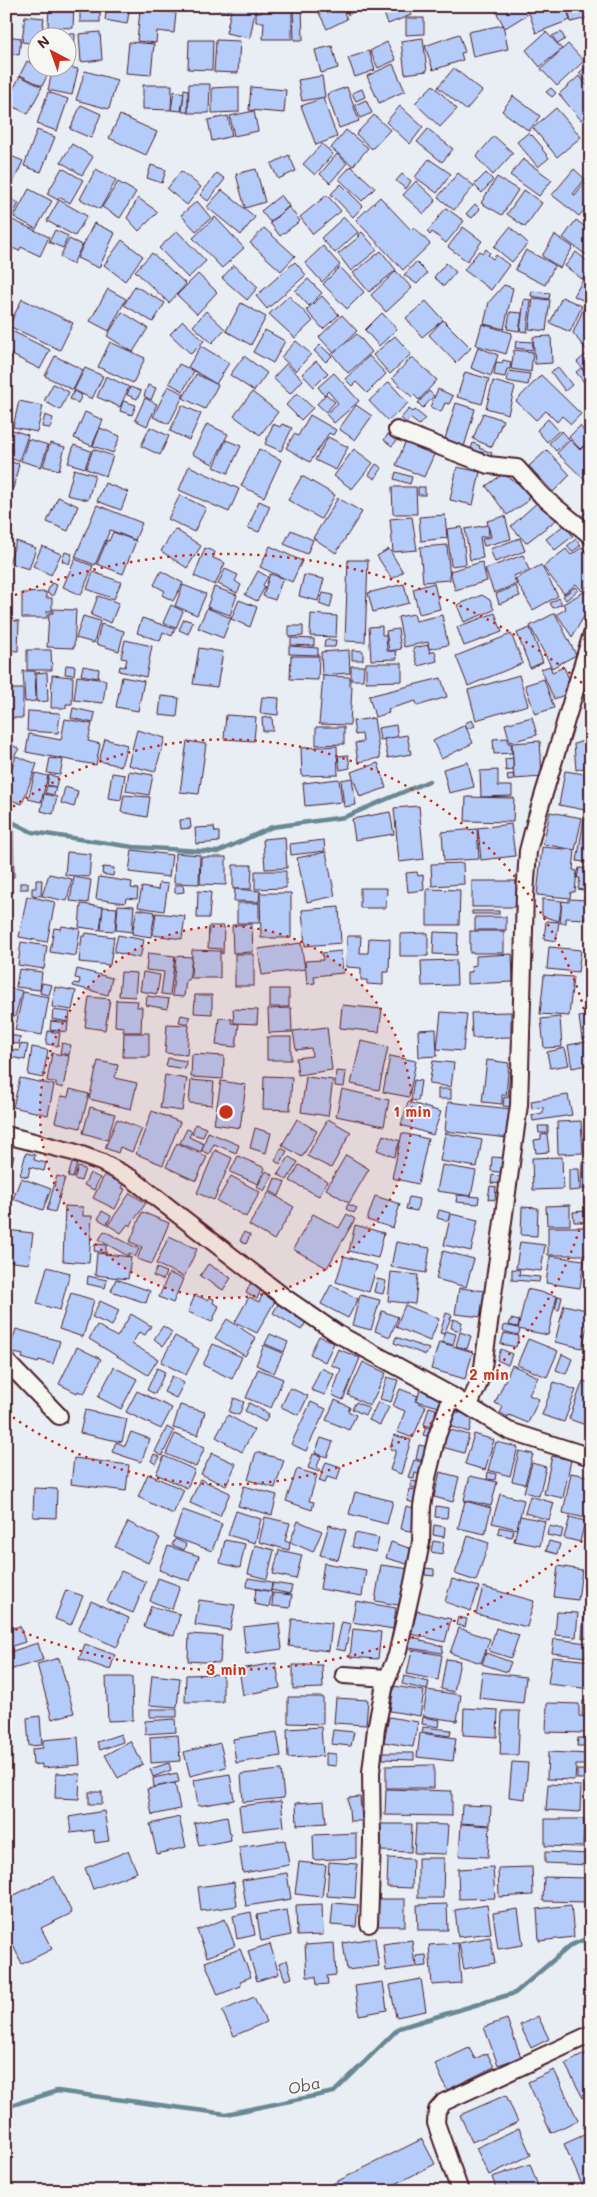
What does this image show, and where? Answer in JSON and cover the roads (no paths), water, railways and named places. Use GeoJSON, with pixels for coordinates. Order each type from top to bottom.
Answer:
{"type":"FeatureCollection","features":[{"type":"Feature","properties":{"kind":"street"},"geometry":{"type":"LineString","coordinates":[[397,430],[488,465],[517,468],[542,496],[591,536]]}},
{"type":"Feature","properties":{"kind":"street"},"geometry":{"type":"LineString","coordinates":[[468,1405],[478,1385],[483,1367],[519,1104],[523,939],[528,851],[591,637]]}},
{"type":"Feature","properties":{"kind":"street"},"geometry":{"type":"LineString","coordinates":[[6,1135],[73,1152],[101,1162],[131,1178],[284,1297],[338,1334],[468,1405],[509,1431],[591,1457]]}},
{"type":"Feature","properties":{"kind":"street"},"geometry":{"type":"LineString","coordinates":[[6,1361],[59,1416]]}},
{"type":"Feature","properties":{"kind":"street"},"geometry":{"type":"LineString","coordinates":[[369,1924],[372,1841],[371,1772],[376,1729],[387,1678],[396,1655],[415,1575],[421,1542],[422,1506],[427,1478],[437,1436],[452,1396]]}},
{"type":"Feature","properties":{"kind":"street"},"geometry":{"type":"LineString","coordinates":[[344,1675],[387,1678]]}},
{"type":"Feature","properties":{"kind":"street"},"geometry":{"type":"LineString","coordinates":[[460,2191],[436,2124],[437,2110],[444,2102],[591,2034]]}},
{"type":"Feature","properties":{"kind":"waterway"},"geometry":{"type":"LineString","coordinates":[[6,819],[32,832],[133,847],[218,852],[272,827],[345,817],[429,781]]}},
{"type":"Feature","properties":{"kind":"waterway","name":"Oba"},"geometry":{"type":"LineString","coordinates":[[6,2107],[57,2091],[226,2114],[334,2092],[399,2028],[515,1993],[571,1945],[591,1937]]}}]}
